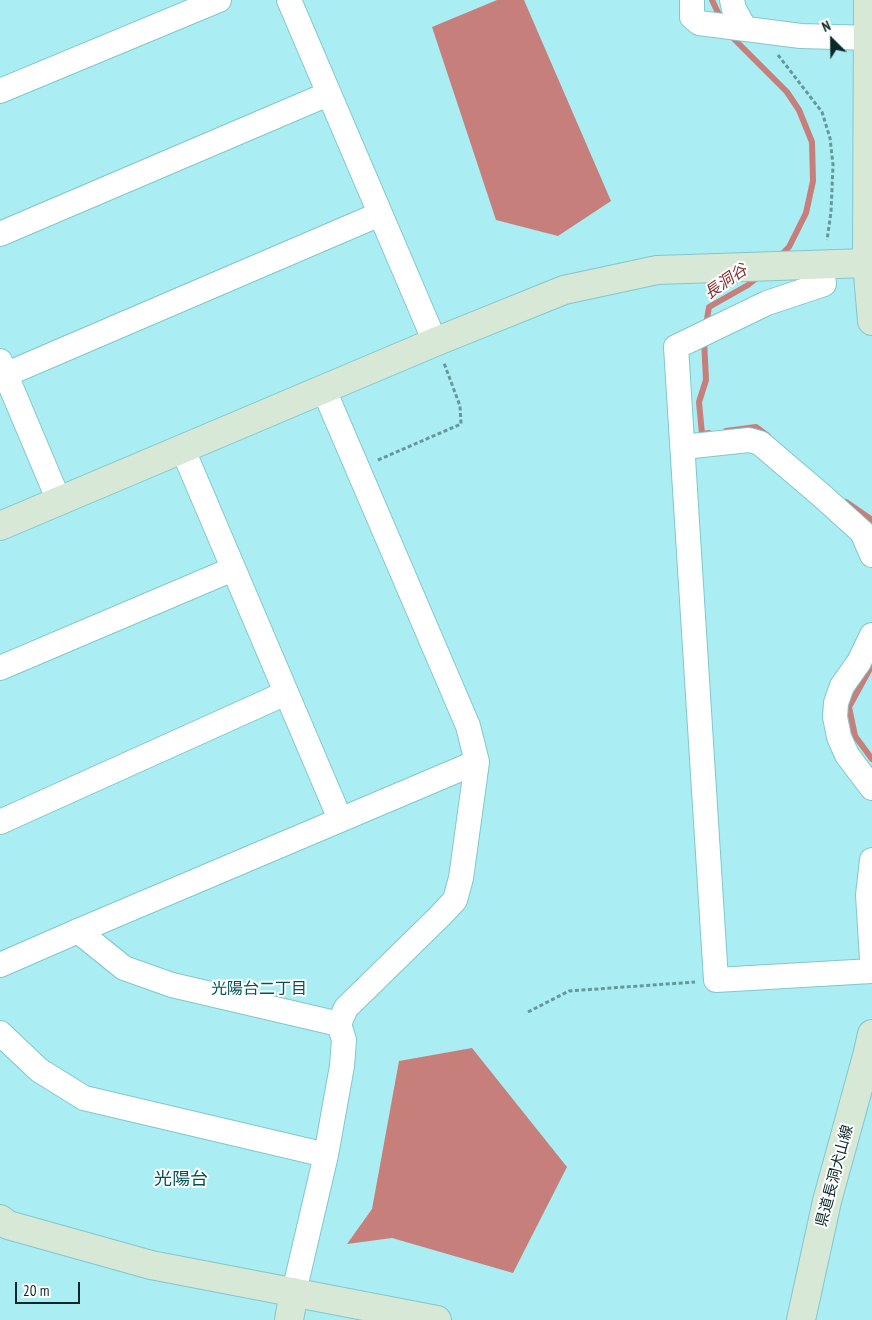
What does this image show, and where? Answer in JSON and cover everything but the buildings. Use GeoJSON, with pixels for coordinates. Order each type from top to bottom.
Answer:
{"type":"FeatureCollection","features":[{"type":"Feature","properties":{"kind":"street"},"geometry":{"type":"LineString","coordinates":[[0,90],[219,0]]}},
{"type":"Feature","properties":{"kind":"street"},"geometry":{"type":"LineString","coordinates":[[289,0],[436,342]]}},
{"type":"Feature","properties":{"kind":"street"},"geometry":{"type":"LineString","coordinates":[[692,0],[692,17],[699,23],[801,36],[870,37]]}},
{"type":"Feature","properties":{"kind":"street"},"geometry":{"type":"LineString","coordinates":[[732,0],[734,9],[747,29]]}},
{"type":"Feature","properties":{"kind":"street"},"geometry":{"type":"LineString","coordinates":[[868,0],[870,37],[867,263],[872,321]]}},
{"type":"Feature","properties":{"kind":"street"},"geometry":{"type":"LineString","coordinates":[[0,234],[328,94]]}},
{"type":"Feature","properties":{"kind":"street"},"geometry":{"type":"LineString","coordinates":[[59,501],[2,371],[380,214]]}},
{"type":"Feature","properties":{"kind":"street"},"geometry":{"type":"LineString","coordinates":[[0,526],[564,290],[657,270],[867,263]]}},
{"type":"Feature","properties":{"kind":"street"},"geometry":{"type":"LineString","coordinates":[[822,265],[824,284],[767,303],[676,347],[716,980],[872,971]]}},
{"type":"Feature","properties":{"kind":"street"},"geometry":{"type":"LineString","coordinates":[[289,1320],[326,1155],[342,1066],[344,1040],[339,1024],[346,1008],[454,900],[462,878],[477,762],[468,726],[324,390]]}},
{"type":"Feature","properties":{"kind":"street"},"geometry":{"type":"LineString","coordinates":[[683,447],[749,440],[760,444],[862,532],[872,555]]}},
{"type":"Feature","properties":{"kind":"street"},"geometry":{"type":"LineString","coordinates":[[183,450],[340,820]]}},
{"type":"Feature","properties":{"kind":"street"},"geometry":{"type":"LineString","coordinates":[[0,668],[233,569]]}},
{"type":"Feature","properties":{"kind":"street"},"geometry":{"type":"LineString","coordinates":[[872,635],[859,662],[842,686],[836,703],[835,717],[839,737],[847,754],[872,788]]}},
{"type":"Feature","properties":{"kind":"street"},"geometry":{"type":"LineString","coordinates":[[0,822],[286,693]]}},
{"type":"Feature","properties":{"kind":"street"},"geometry":{"type":"LineString","coordinates":[[0,965],[78,930],[477,762]]}},
{"type":"Feature","properties":{"kind":"street"},"geometry":{"type":"LineString","coordinates":[[872,860],[868,895],[872,959]]}},
{"type":"Feature","properties":{"kind":"street"},"geometry":{"type":"LineString","coordinates":[[78,930],[124,968],[172,985],[339,1024]]}},
{"type":"Feature","properties":{"kind":"street"},"geometry":{"type":"LineString","coordinates":[[0,1033],[39,1070],[84,1098],[326,1155]]}},
{"type":"Feature","properties":{"kind":"street","name":"県道長洞犬山線"},"geometry":{"type":"LineString","coordinates":[[801,1320],[827,1201],[868,1056],[872,1034]]}},
{"type":"Feature","properties":{"kind":"street"},"geometry":{"type":"LineString","coordinates":[[3,1227],[151,1265],[437,1320]]}},
{"type":"Feature","properties":{"kind":"path"},"geometry":{"type":"LineString","coordinates":[[747,29],[822,112],[830,138],[833,165],[831,212],[822,265]]}},
{"type":"Feature","properties":{"kind":"path"},"geometry":{"type":"LineString","coordinates":[[358,469],[461,424],[460,406],[436,342]]}},
{"type":"Feature","properties":{"kind":"path"},"geometry":{"type":"LineString","coordinates":[[528,1012],[569,991],[716,980]]}},
{"type":"Feature","properties":{"kind":"shaded area"},"geometry":{"type":"Polygon","coordinates":[[[497,0],[524,0],[611,201],[558,236],[496,220],[432,27],[497,0]]]}},
{"type":"Feature","properties":{"kind":"shaded area"},"geometry":{"type":"Polygon","coordinates":[[[472,1048],[567,1167],[513,1273],[392,1238],[347,1244],[372,1209],[399,1061],[472,1048]]]}},
{"type":"Feature","properties":{"kind":"waterway","name":"長洞谷"},"geometry":{"type":"LineString","coordinates":[[712,0],[722,21]]}},
{"type":"Feature","properties":{"kind":"waterway","name":"長洞谷"},"geometry":{"type":"LineString","coordinates":[[729,34],[787,92],[799,110],[812,142],[813,181],[806,213],[789,247],[779,257]]}},
{"type":"Feature","properties":{"kind":"waterway","name":"長洞谷"},"geometry":{"type":"LineString","coordinates":[[706,325],[709,307],[748,285],[759,276]]}},
{"type":"Feature","properties":{"kind":"waterway","name":"長洞谷"},"geometry":{"type":"LineString","coordinates":[[704,340],[706,380],[699,402],[702,434],[709,433]]}},
{"type":"Feature","properties":{"kind":"waterway","name":"長洞谷"},"geometry":{"type":"LineString","coordinates":[[726,431],[756,427],[768,436]]}},
{"type":"Feature","properties":{"kind":"waterway","name":"長洞谷"},"geometry":{"type":"LineString","coordinates":[[846,502],[872,520]]}},
{"type":"Feature","properties":{"kind":"waterway","name":"長洞谷"},"geometry":{"type":"LineString","coordinates":[[872,665],[849,707],[855,736],[872,759]]}},
{"type":"Feature","properties":{"kind":"district","name":"光陽台二丁目"},"geometry":{"type":"Point","coordinates":[259,989]}},
{"type":"Feature","properties":{"kind":"district","name":"光陽台"},"geometry":{"type":"Point","coordinates":[181,1180]}}]}
